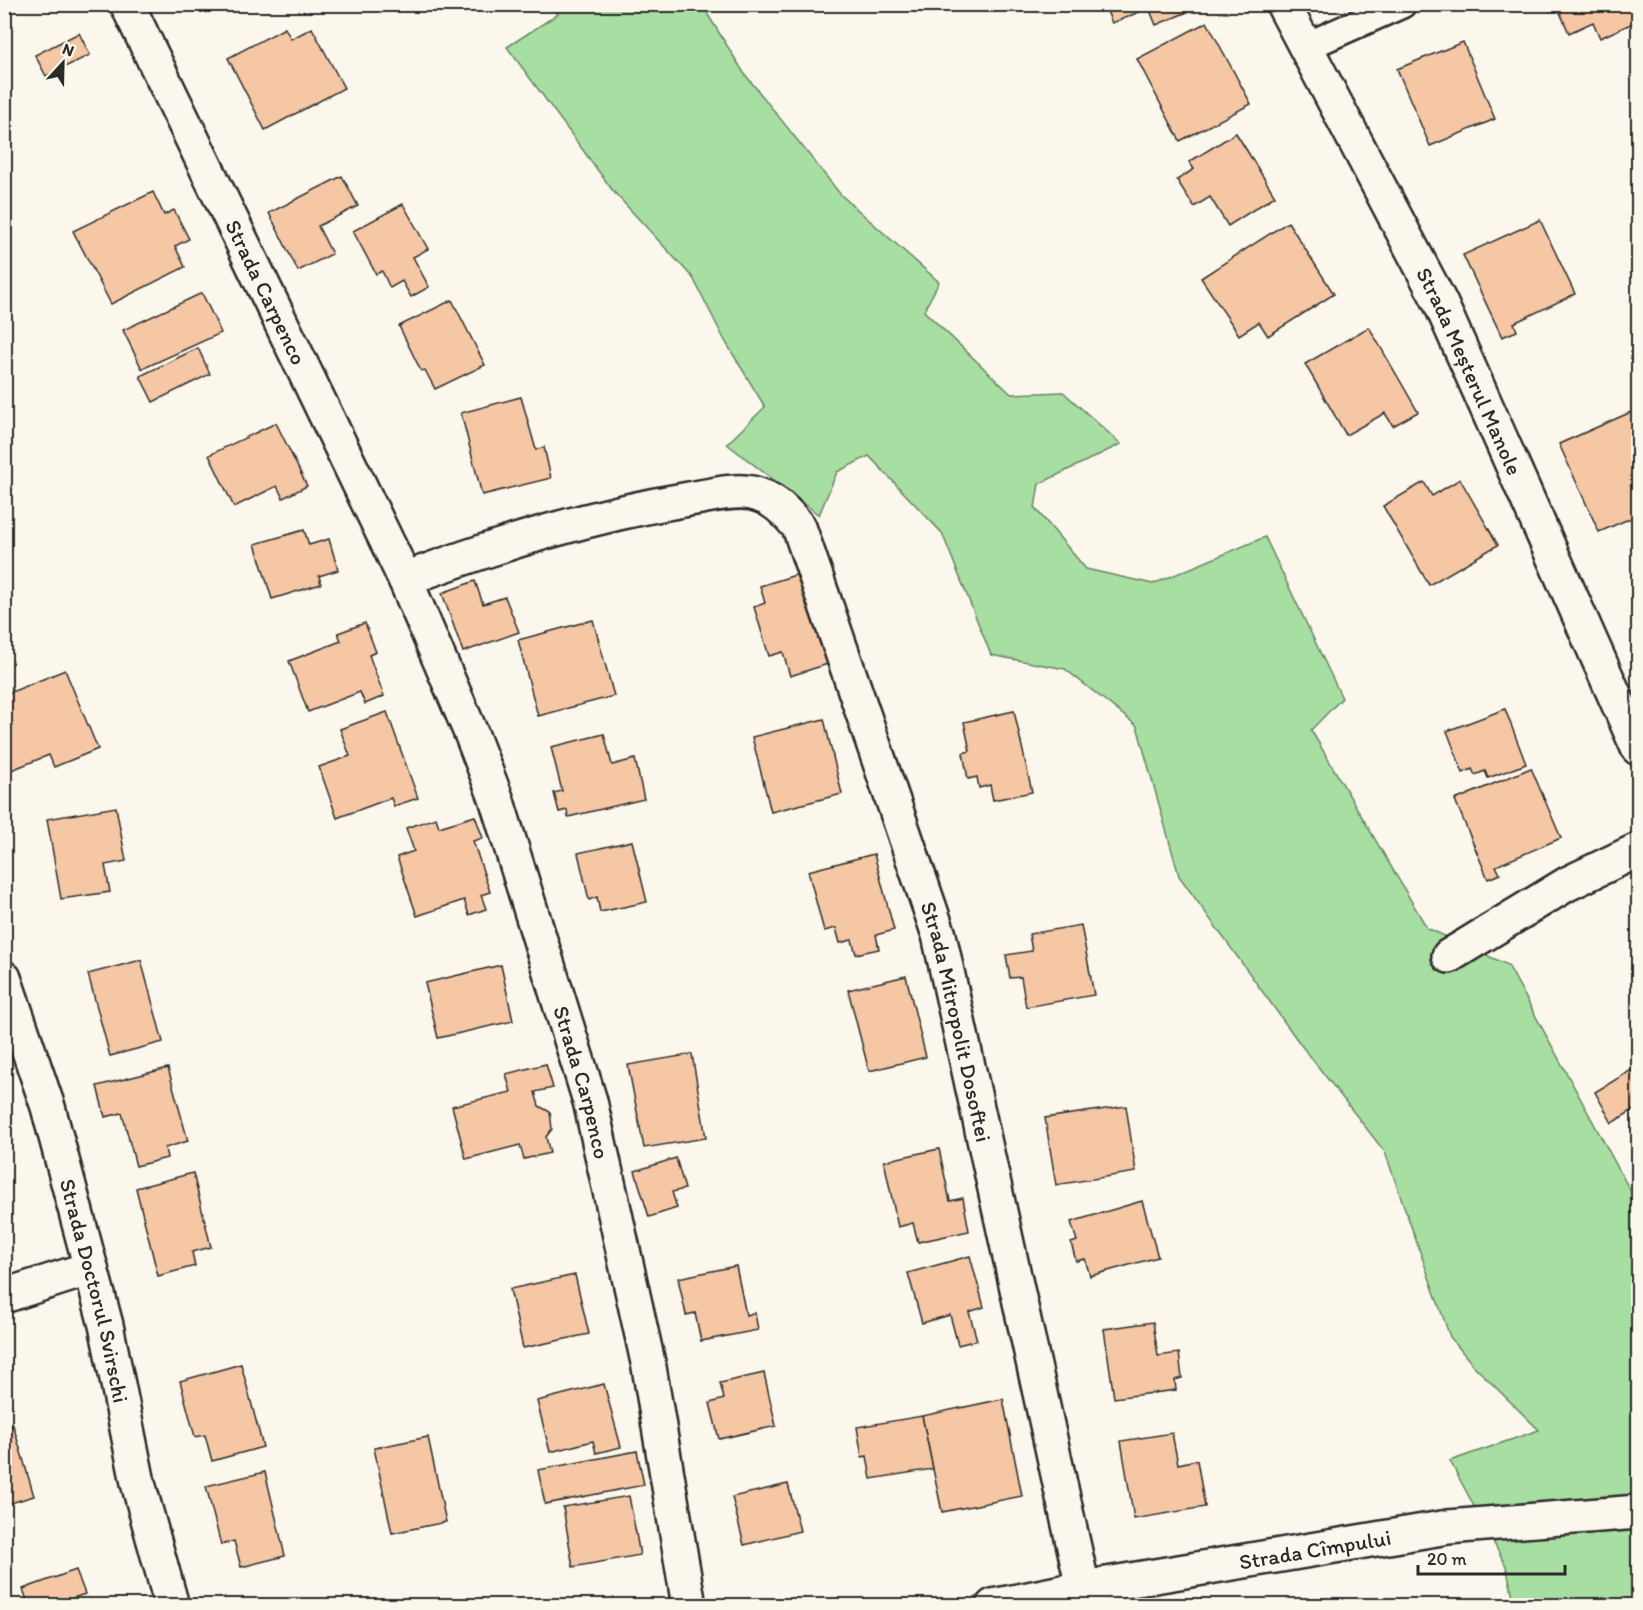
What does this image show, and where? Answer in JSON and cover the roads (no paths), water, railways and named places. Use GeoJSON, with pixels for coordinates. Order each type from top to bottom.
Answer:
{"type":"FeatureCollection","features":[{"type":"Feature","properties":{"kind":"street","name":"Strada Carpenco"},"geometry":{"type":"LineString","coordinates":[[127,4],[405,579],[471,733],[496,798],[590,1101],[649,1367],[689,1605]]}},
{"type":"Feature","properties":{"kind":"street","name":"Strada Meșterul Manole"},"geometry":{"type":"LineString","coordinates":[[1283,4],[1440,302],[1638,748]]}},
{"type":"Feature","properties":{"kind":"street","name":"Strada Mitropolit Dosoftei"},"geometry":{"type":"LineString","coordinates":[[405,579],[482,551],[597,518],[711,495],[750,493],[768,498],[784,509],[798,527],[939,935],[1083,1588]]}},
{"type":"Feature","properties":{"kind":"street"},"geometry":{"type":"LineString","coordinates":[[1449,956],[1567,884],[1638,850]]}},
{"type":"Feature","properties":{"kind":"street","name":"Strada Doctorul Svirschi"},"geometry":{"type":"LineString","coordinates":[[4,978],[48,1107],[106,1325],[138,1483],[172,1605]]}},
{"type":"Feature","properties":{"kind":"street"},"geometry":{"type":"LineString","coordinates":[[4,1296],[91,1268]]}},
{"type":"Feature","properties":{"kind":"street","name":"Strada Cîmpului"},"geometry":{"type":"LineString","coordinates":[[993,1605],[1448,1527],[1638,1512]]}},
{"type":"Feature","properties":{"kind":"lane"},"geometry":{"type":"LineString","coordinates":[[1305,47],[1402,4]]}}]}
